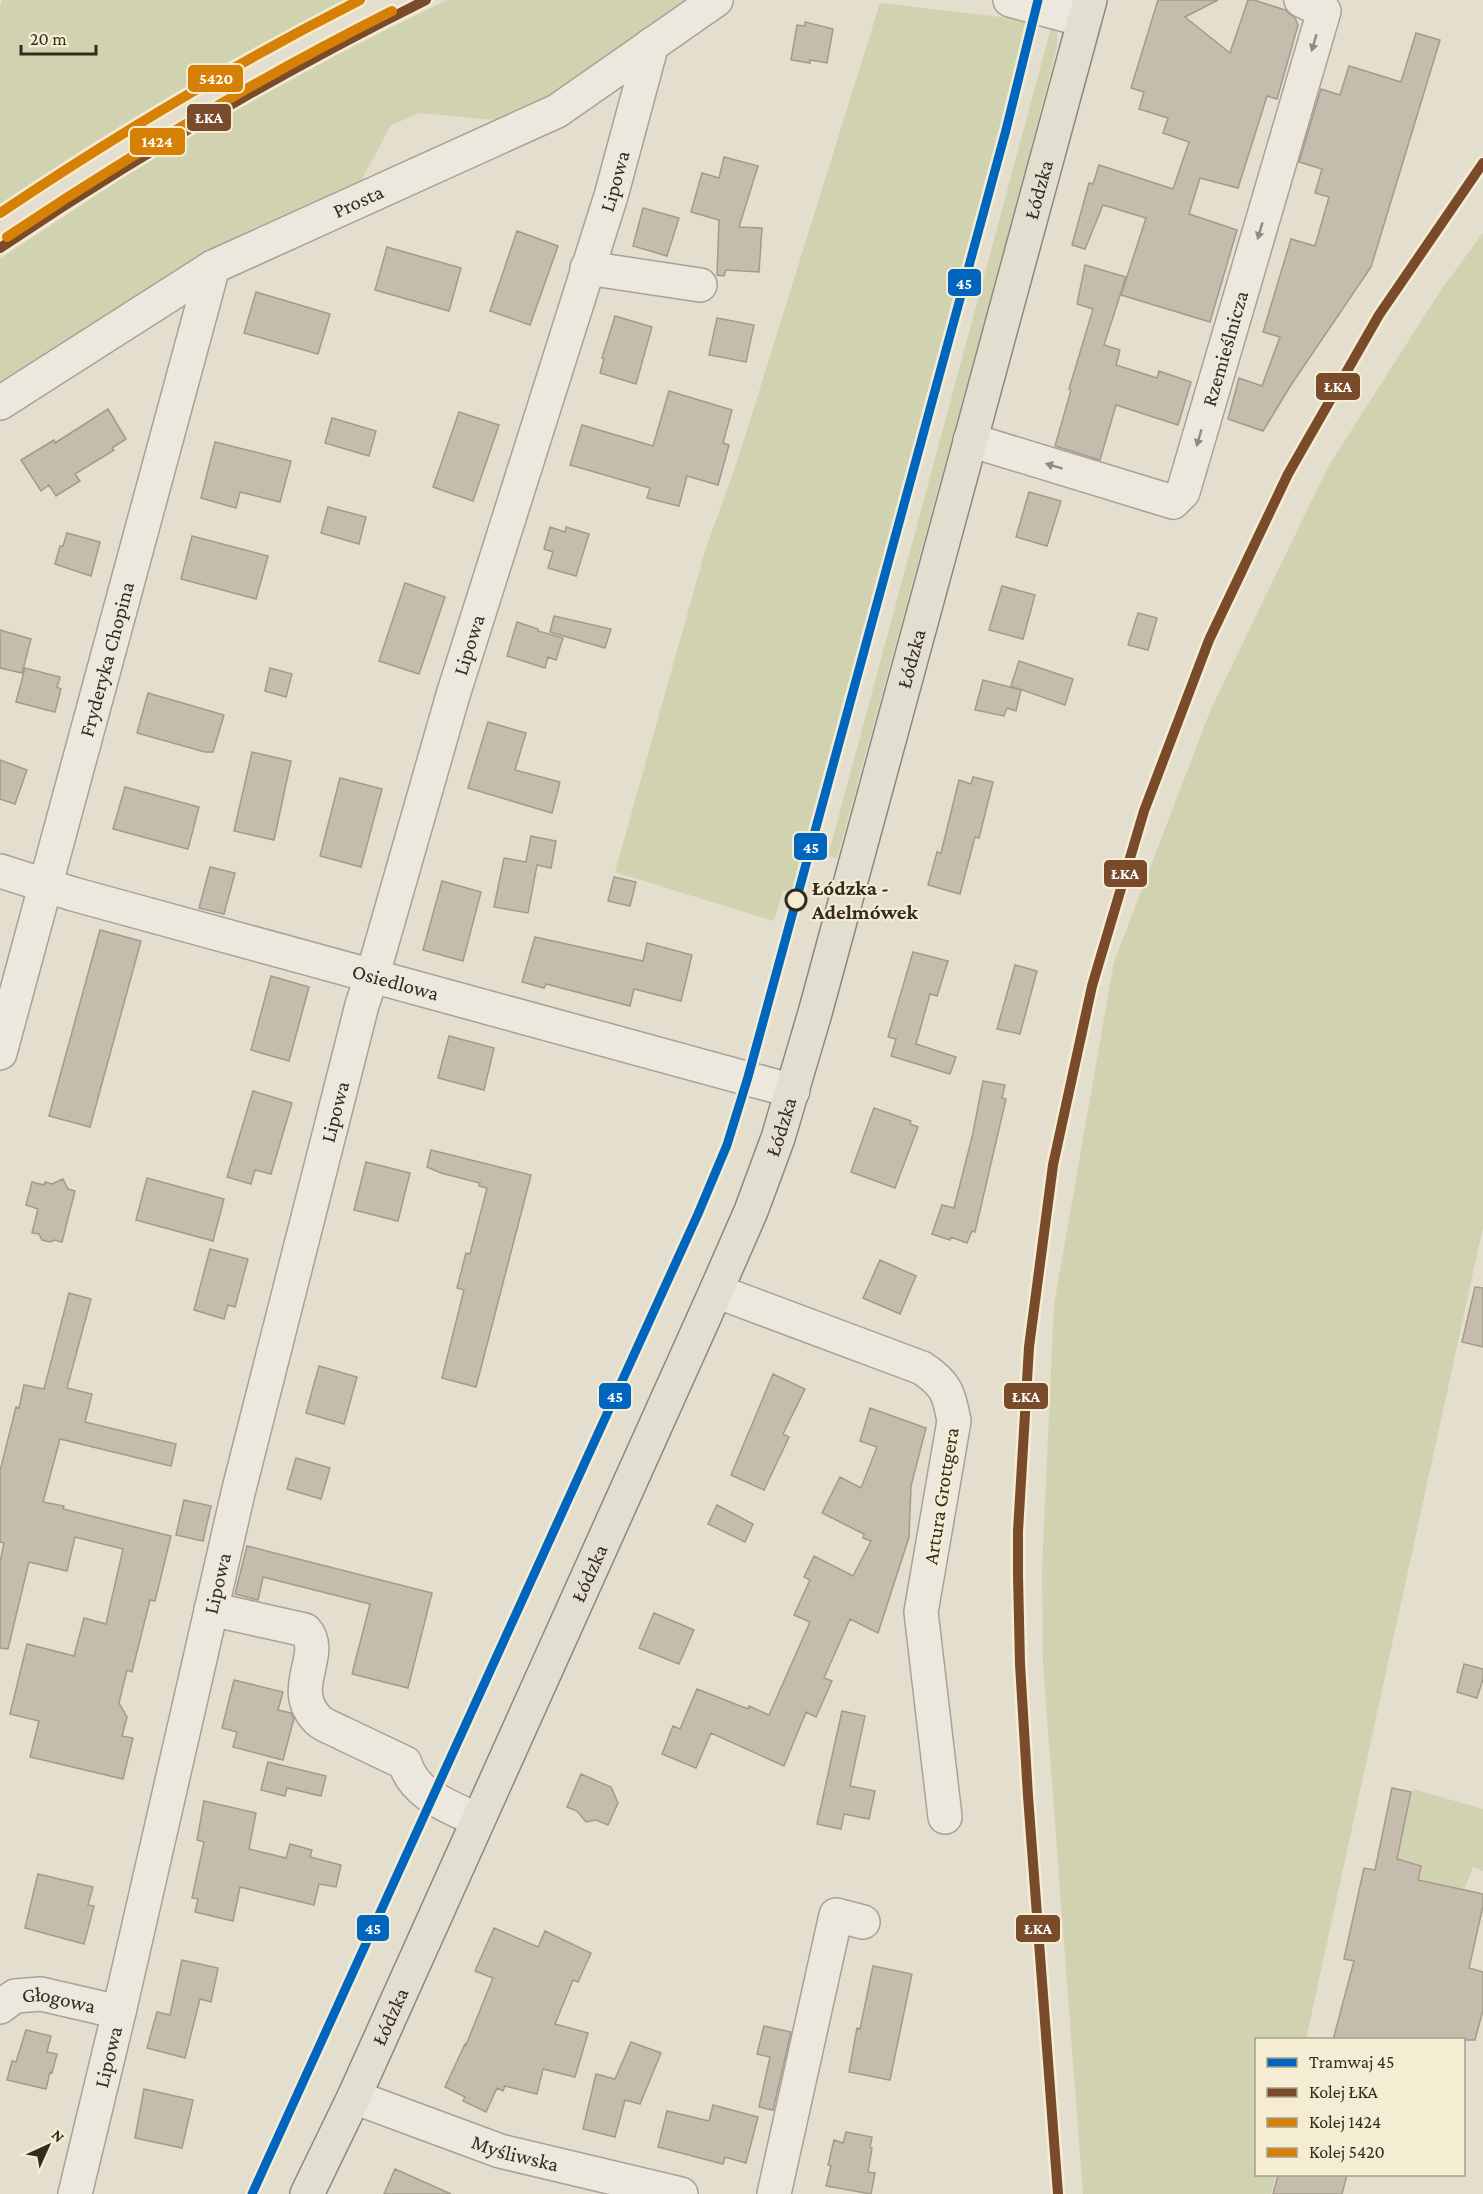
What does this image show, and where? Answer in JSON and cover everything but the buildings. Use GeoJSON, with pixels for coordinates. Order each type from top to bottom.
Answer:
{"type":"FeatureCollection","features":[{"type":"Feature","properties":{"kind":"main road","name":"Łódzka"},"geometry":{"type":"LineString","coordinates":[[307,2194],[354,2097],[716,1291],[751,1211],[778,1138],[793,1091],[1087,10]]}},
{"type":"Feature","properties":{"kind":"street","name":"Prosta"},"geometry":{"type":"LineString","coordinates":[[0,403],[213,267],[557,111],[609,77],[716,0]]}},
{"type":"Feature","properties":{"kind":"street"},"geometry":{"type":"LineString","coordinates":[[1010,0],[1087,10]]}},
{"type":"Feature","properties":{"kind":"street","name":"Rzemieślnicza"},"geometry":{"type":"LineString","coordinates":[[970,440],[1173,502],[1183,492],[1324,11],[1301,0]]}},
{"type":"Feature","properties":{"kind":"street","name":"Lipowa"},"geometry":{"type":"LineString","coordinates":[[75,2194],[211,1610],[359,1016],[373,975],[453,695],[611,196],[652,44]]}},
{"type":"Feature","properties":{"kind":"street","name":"Fryderyka Chopina"},"geometry":{"type":"LineString","coordinates":[[0,1053],[213,267]]}},
{"type":"Feature","properties":{"kind":"street"},"geometry":{"type":"LineString","coordinates":[[587,268],[700,285]]}},
{"type":"Feature","properties":{"kind":"street","name":"Osiedlowa"},"geometry":{"type":"LineString","coordinates":[[0,871],[44,886],[793,1091]]}},
{"type":"Feature","properties":{"kind":"street","name":"Artura Grottgera"},"geometry":{"type":"LineString","coordinates":[[716,1291],[922,1368],[936,1378],[949,1393],[954,1421],[921,1612],[945,1817]]}},
{"type":"Feature","properties":{"kind":"street"},"geometry":{"type":"LineString","coordinates":[[211,1610],[305,1630],[311,1636],[313,1646],[304,1687],[307,1707],[319,1722],[405,1763],[412,1781],[420,1789],[478,1820]]}},
{"type":"Feature","properties":{"kind":"street"},"geometry":{"type":"LineString","coordinates":[[774,2194],[836,1916],[863,1922]]}},
{"type":"Feature","properties":{"kind":"street","name":"Głogowa"},"geometry":{"type":"LineString","coordinates":[[0,2007],[15,1996],[41,1994],[119,2012]]}},
{"type":"Feature","properties":{"kind":"street","name":"Myśliwska"},"geometry":{"type":"LineString","coordinates":[[354,2097],[500,2151],[681,2194]]}},
{"type":"Feature","properties":{"kind":"green space"},"geometry":{"type":"Polygon","coordinates":[[[2,0],[363,0],[269,48],[177,100],[0,214],[0,7],[2,0]]]}},
{"type":"Feature","properties":{"kind":"green space"},"geometry":{"type":"Polygon","coordinates":[[[447,0],[699,0],[516,122],[420,113],[391,125],[355,192],[0,392],[0,259],[172,145],[338,54],[447,0]]]}},
{"type":"Feature","properties":{"kind":"green space"},"geometry":{"type":"Polygon","coordinates":[[[880,3],[1027,20],[996,146],[793,893],[783,890],[774,921],[615,872],[705,551],[738,459],[880,3]]]}},
{"type":"Feature","properties":{"kind":"green space"},"geometry":{"type":"Polygon","coordinates":[[[1051,28],[1057,32],[1057,47],[1027,164],[837,858],[828,856],[1051,28]]]}},
{"type":"Feature","properties":{"kind":"green space"},"geometry":{"type":"Polygon","coordinates":[[[1483,233],[1483,1227],[1306,2038],[1255,2038],[1255,2176],[1276,2176],[1271,2194],[1083,2194],[1043,1664],[1042,1571],[1054,1305],[1114,962],[1211,709],[1328,467],[1441,290],[1483,233]]]}},
{"type":"Feature","properties":{"kind":"green space"},"geometry":{"type":"Polygon","coordinates":[[[1413,1789],[1483,1809],[1483,1871],[1473,1867],[1464,1890],[1394,1876],[1413,1789]]]}},
{"type":"Feature","properties":{"kind":"tram line","name":"45"},"geometry":{"type":"LineString","coordinates":[[252,2194],[698,1214],[727,1145],[748,1077],[1006,130],[1038,0]]}},
{"type":"Feature","properties":{"kind":"rail line","name":"5420"},"geometry":{"type":"LineString","coordinates":[[0,213],[177,101],[360,0]]}},
{"type":"Feature","properties":{"kind":"rail line","name":"ŁKA"},"geometry":{"type":"LineString","coordinates":[[0,248],[209,117],[316,57],[426,0]]}},
{"type":"Feature","properties":{"kind":"rail line","name":"1424"},"geometry":{"type":"LineString","coordinates":[[7,237],[196,118],[392,11]]}},
{"type":"Feature","properties":{"kind":"rail line","name":"ŁKA"},"geometry":{"type":"LineString","coordinates":[[1058,2194],[1028,1796],[1020,1664],[1018,1575],[1018,1531],[1029,1347],[1053,1165],[1092,986],[1144,811],[1209,640],[1288,474],[1379,315],[1483,163]]}},
{"type":"Feature","properties":{"kind":"place","name":"Łódzka - Adelmówek"},"geometry":{"type":"Point","coordinates":[796,900]}}]}
